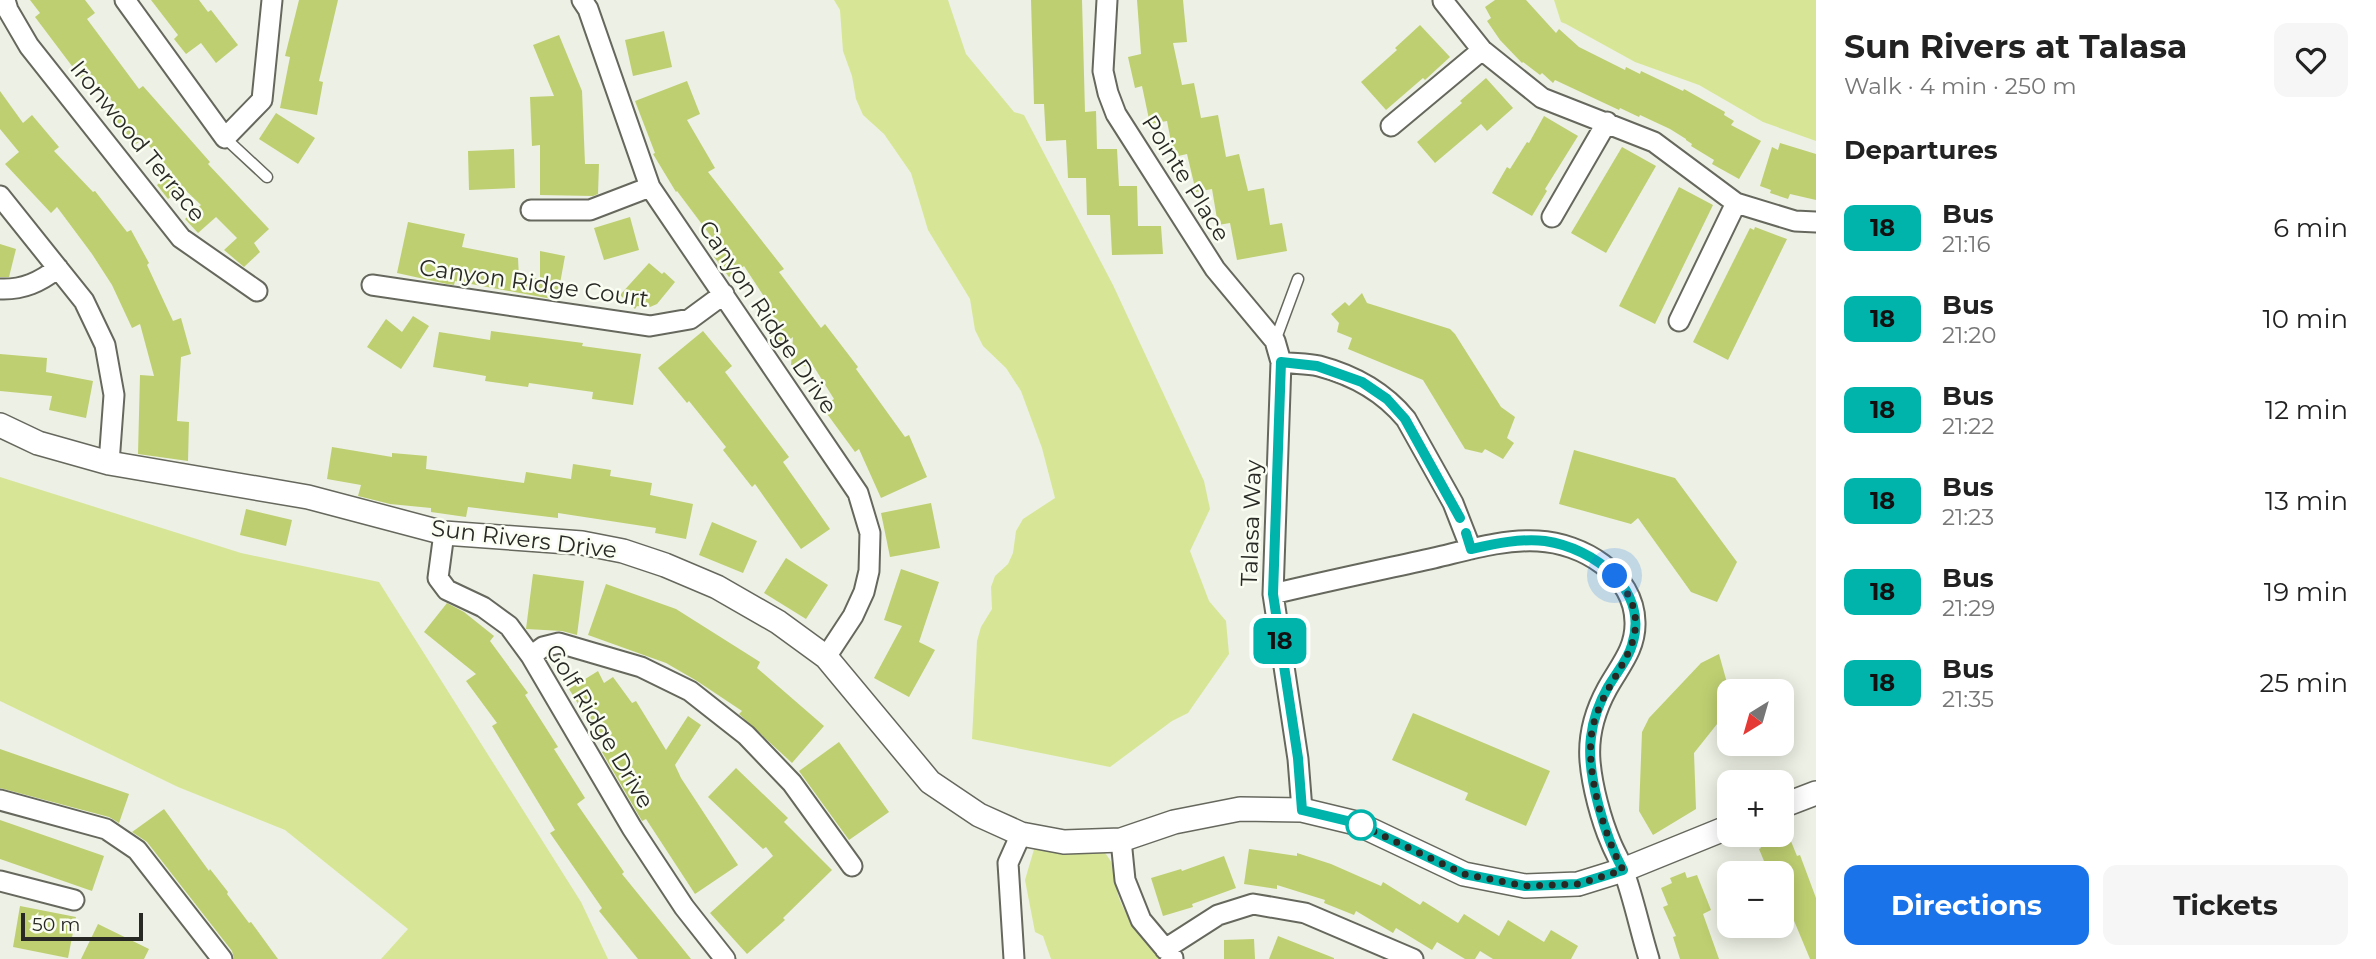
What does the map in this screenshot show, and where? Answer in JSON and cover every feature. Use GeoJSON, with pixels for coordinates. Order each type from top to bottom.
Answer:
{"type":"FeatureCollection","features":[{"type":"Feature","properties":{"kind":"street","name":"Ironwood Terrace"},"geometry":{"type":"LineString","coordinates":[[5,0],[29,46],[181,238],[257,290]]}},
{"type":"Feature","properties":{"kind":"street"},"geometry":{"type":"LineString","coordinates":[[125,0],[225,138],[262,100],[272,0]]}},
{"type":"Feature","properties":{"kind":"street","name":"Canyon Ridge Drive"},"geometry":{"type":"LineString","coordinates":[[582,0],[588,9],[650,187],[858,493],[870,533],[869,571],[864,592],[853,616],[826,657]]}},
{"type":"Feature","properties":{"kind":"street","name":"Pointe Place"},"geometry":{"type":"LineString","coordinates":[[1107,0],[1103,71],[1116,114],[1214,269],[1275,341],[1281,362]]}},
{"type":"Feature","properties":{"kind":"street"},"geometry":{"type":"LineString","coordinates":[[1443,1],[1482,50],[1542,98],[1654,142],[1736,203],[1795,221],[1816,222]]}},
{"type":"Feature","properties":{"kind":"street"},"geometry":{"type":"LineString","coordinates":[[1391,126],[1482,50]]}},
{"type":"Feature","properties":{"kind":"street"},"geometry":{"type":"LineString","coordinates":[[1552,217],[1607,122]]}},
{"type":"Feature","properties":{"kind":"street"},"geometry":{"type":"LineString","coordinates":[[531,210],[590,210],[650,187]]}},
{"type":"Feature","properties":{"kind":"street"},"geometry":{"type":"LineString","coordinates":[[0,196],[84,301],[105,345],[114,395],[109,463]]}},
{"type":"Feature","properties":{"kind":"street"},"geometry":{"type":"LineString","coordinates":[[1679,321],[1736,203]]}},
{"type":"Feature","properties":{"kind":"street"},"geometry":{"type":"LineString","coordinates":[[0,289],[25,287],[58,268]]}},
{"type":"Feature","properties":{"kind":"street","name":"Canyon Ridge Court"},"geometry":{"type":"LineString","coordinates":[[372,285],[650,326],[690,319],[724,294]]}},
{"type":"Feature","properties":{"kind":"street"},"geometry":{"type":"LineString","coordinates":[[1281,362],[1317,366],[1362,382],[1378,391],[1396,407],[1453,503],[1471,549]]}},
{"type":"Feature","properties":{"kind":"street","name":"Talasa Way"},"geometry":{"type":"LineString","coordinates":[[1281,362],[1273,594],[1298,758],[1302,810]]}},
{"type":"Feature","properties":{"kind":"street","name":"Sun Rivers Drive"},"geometry":{"type":"LineString","coordinates":[[0,425],[38,443],[109,463],[308,497],[444,533],[582,543],[623,551],[666,565],[717,587],[778,622],[826,657],[930,782],[979,816],[1021,834],[1064,842],[1121,840],[1174,822],[1240,809],[1302,810],[1356,823],[1464,874],[1525,886],[1578,884],[1623,870],[1717,832]]}},
{"type":"Feature","properties":{"kind":"street","name":"Golf Ridge Drive"},"geometry":{"type":"LineString","coordinates":[[444,533],[438,578],[447,590],[483,607],[509,626],[531,656],[632,828],[684,907],[725,959]]}},
{"type":"Feature","properties":{"kind":"street"},"geometry":{"type":"LineString","coordinates":[[1273,594],[1471,549],[1531,541],[1571,547],[1584,553],[1618,578],[1630,597],[1636,625],[1632,645],[1603,698],[1593,724],[1590,748],[1592,775],[1604,823],[1623,870],[1649,959]]}},
{"type":"Feature","properties":{"kind":"street"},"geometry":{"type":"LineString","coordinates":[[531,656],[543,647],[559,643],[641,667],[690,691],[746,735],[792,783],[852,866]]}},
{"type":"Feature","properties":{"kind":"street"},"geometry":{"type":"LineString","coordinates":[[1794,801],[1816,793]]}},
{"type":"Feature","properties":{"kind":"street"},"geometry":{"type":"LineString","coordinates":[[0,800],[106,829],[137,850],[222,959]]}},
{"type":"Feature","properties":{"kind":"street"},"geometry":{"type":"LineString","coordinates":[[1014,959],[1008,863],[1021,834]]}},
{"type":"Feature","properties":{"kind":"street"},"geometry":{"type":"LineString","coordinates":[[1121,840],[1125,880],[1141,920],[1169,954],[1218,915],[1252,904],[1305,912],[1413,959]]}},
{"type":"Feature","properties":{"kind":"street"},"geometry":{"type":"LineString","coordinates":[[0,881],[74,900]]}},
{"type":"Feature","properties":{"kind":"lane"},"geometry":{"type":"LineString","coordinates":[[225,138],[267,177]]}},
{"type":"Feature","properties":{"kind":"lane"},"geometry":{"type":"LineString","coordinates":[[1275,341],[1298,279]]}},
{"type":"Feature","properties":{"kind":"green space"},"geometry":{"type":"Polygon","coordinates":[[[834,0],[948,0],[966,54],[1014,112],[1024,115],[1113,285],[1204,481],[1210,509],[1190,551],[1209,601],[1226,621],[1229,654],[1188,713],[1172,721],[1110,767],[972,739],[977,641],[981,627],[992,609],[991,587],[995,576],[1008,564],[1013,553],[1016,531],[1023,519],[1055,498],[1042,448],[1021,391],[1006,368],[983,346],[975,330],[970,299],[928,230],[911,173],[884,134],[863,115],[843,51],[840,10],[834,0]]]}},
{"type":"Feature","properties":{"kind":"green space"},"geometry":{"type":"Polygon","coordinates":[[[1554,0],[1816,0],[1816,141],[1763,122],[1699,85],[1635,62],[1561,22],[1554,0]]]}},
{"type":"Feature","properties":{"kind":"green space"},"geometry":{"type":"Polygon","coordinates":[[[0,477],[241,553],[379,582],[581,902],[608,959],[381,959],[408,929],[285,830],[178,787],[0,701],[0,477]]]}},
{"type":"Feature","properties":{"kind":"green space"},"geometry":{"type":"Polygon","coordinates":[[[1035,846],[1104,852],[1114,869],[1119,898],[1127,915],[1165,959],[1051,959],[1043,936],[1035,932],[1025,880],[1035,846]]]}},
{"type":"Feature","properties":{"kind":"building"},"geometry":{"type":"Polygon","coordinates":[[[30,0],[85,0],[95,13],[87,19],[139,89],[143,86],[210,162],[208,164],[269,229],[254,243],[260,252],[244,267],[224,250],[237,238],[216,217],[198,233],[185,219],[201,205],[182,187],[168,199],[157,185],[172,172],[143,139],[133,146],[104,109],[112,101],[91,76],[84,82],[35,17],[40,13],[30,0]]]}},
{"type":"Feature","properties":{"kind":"building"},"geometry":{"type":"Polygon","coordinates":[[[151,0],[199,0],[208,12],[211,10],[238,45],[216,63],[201,43],[186,54],[174,39],[178,35],[151,0]]]}},
{"type":"Feature","properties":{"kind":"building"},"geometry":{"type":"Polygon","coordinates":[[[299,0],[338,0],[319,81],[323,82],[317,115],[280,108],[290,57],[285,56],[299,0]]]}},
{"type":"Feature","properties":{"kind":"building"},"geometry":{"type":"Polygon","coordinates":[[[1031,0],[1082,0],[1085,112],[1096,111],[1097,149],[1117,149],[1119,186],[1137,186],[1138,226],[1161,226],[1163,254],[1112,255],[1110,215],[1087,215],[1086,178],[1068,178],[1066,140],[1046,141],[1044,104],[1034,104],[1031,0]]]}},
{"type":"Feature","properties":{"kind":"building"},"geometry":{"type":"Polygon","coordinates":[[[1137,0],[1183,0],[1187,42],[1173,43],[1182,85],[1194,83],[1201,118],[1218,115],[1226,157],[1239,154],[1248,191],[1264,188],[1270,225],[1282,223],[1287,251],[1237,260],[1230,223],[1218,225],[1212,189],[1196,192],[1187,154],[1174,157],[1167,121],[1150,124],[1142,86],[1135,88],[1128,57],[1141,54],[1137,0]]]}},
{"type":"Feature","properties":{"kind":"building"},"geometry":{"type":"Polygon","coordinates":[[[1495,0],[1526,0],[1556,33],[1559,29],[1579,47],[1625,70],[1626,67],[1640,74],[1641,71],[1683,91],[1684,89],[1725,112],[1724,115],[1734,121],[1731,125],[1761,141],[1739,179],[1712,164],[1714,160],[1670,129],[1640,115],[1639,117],[1620,108],[1619,110],[1555,80],[1553,83],[1542,73],[1540,75],[1522,63],[1500,40],[1487,21],[1491,18],[1485,7],[1495,0]]]}},
{"type":"Feature","properties":{"kind":"building"},"geometry":{"type":"Polygon","coordinates":[[[1420,25],[1450,57],[1386,110],[1361,82],[1420,25]]]}},
{"type":"Feature","properties":{"kind":"building"},"geometry":{"type":"Polygon","coordinates":[[[664,31],[672,67],[633,76],[625,40],[664,31]]]}},
{"type":"Feature","properties":{"kind":"building"},"geometry":{"type":"Polygon","coordinates":[[[559,35],[582,91],[585,164],[599,164],[598,194],[593,196],[540,195],[540,145],[532,146],[530,97],[554,96],[533,45],[559,35]]]}},
{"type":"Feature","properties":{"kind":"building"},"geometry":{"type":"Polygon","coordinates":[[[1486,78],[1513,108],[1487,131],[1481,124],[1435,163],[1417,142],[1486,78]]]}},
{"type":"Feature","properties":{"kind":"building"},"geometry":{"type":"Polygon","coordinates":[[[687,81],[700,114],[687,120],[715,168],[708,172],[784,269],[779,272],[821,328],[825,324],[905,437],[909,435],[927,477],[881,498],[859,449],[855,452],[822,407],[834,399],[814,367],[791,365],[793,337],[778,349],[767,334],[779,324],[744,266],[729,277],[714,257],[722,251],[676,192],[653,154],[655,153],[635,101],[687,81]]]}},
{"type":"Feature","properties":{"kind":"building"},"geometry":{"type":"Polygon","coordinates":[[[0,91],[23,123],[32,115],[59,147],[54,151],[93,192],[95,191],[127,232],[131,230],[149,263],[147,265],[173,321],[181,318],[191,354],[181,357],[177,421],[189,422],[188,461],[138,454],[140,375],[154,376],[140,324],[132,328],[112,285],[57,207],[51,213],[5,164],[19,152],[0,129],[0,91]]]}},
{"type":"Feature","properties":{"kind":"building"},"geometry":{"type":"Polygon","coordinates":[[[276,113],[315,138],[298,164],[259,139],[276,113]]]}},
{"type":"Feature","properties":{"kind":"building"},"geometry":{"type":"Polygon","coordinates":[[[1544,116],[1578,136],[1545,189],[1547,191],[1532,216],[1492,193],[1507,167],[1510,169],[1527,142],[1529,143],[1544,116]]]}},
{"type":"Feature","properties":{"kind":"building"},"geometry":{"type":"Polygon","coordinates":[[[1780,143],[1816,154],[1816,200],[1790,194],[1788,199],[1770,193],[1771,190],[1760,186],[1772,147],[1778,150],[1780,143]]]}},
{"type":"Feature","properties":{"kind":"building"},"geometry":{"type":"Polygon","coordinates":[[[1622,147],[1656,166],[1606,253],[1571,233],[1622,147]]]}},
{"type":"Feature","properties":{"kind":"building"},"geometry":{"type":"Polygon","coordinates":[[[514,149],[515,188],[469,190],[468,151],[514,149]]]}},
{"type":"Feature","properties":{"kind":"building"},"geometry":{"type":"Polygon","coordinates":[[[1679,187],[1713,205],[1655,324],[1619,306],[1679,187]]]}},
{"type":"Feature","properties":{"kind":"building"},"geometry":{"type":"Polygon","coordinates":[[[630,217],[639,250],[604,260],[594,228],[630,217]]]}},
{"type":"Feature","properties":{"kind":"building"},"geometry":{"type":"Polygon","coordinates":[[[408,222],[465,234],[462,247],[518,258],[519,278],[540,278],[540,251],[565,256],[557,300],[455,281],[454,285],[447,284],[397,273],[408,222]]]}},
{"type":"Feature","properties":{"kind":"building"},"geometry":{"type":"Polygon","coordinates":[[[1755,227],[1787,239],[1728,360],[1693,342],[1750,228],[1754,230],[1755,227]]]}},
{"type":"Feature","properties":{"kind":"building"},"geometry":{"type":"Polygon","coordinates":[[[0,244],[16,249],[9,277],[0,277],[0,244]]]}},
{"type":"Feature","properties":{"kind":"building"},"geometry":{"type":"Polygon","coordinates":[[[649,263],[675,282],[657,304],[650,307],[637,306],[635,309],[620,295],[649,263]]]}},
{"type":"Feature","properties":{"kind":"building"},"geometry":{"type":"Polygon","coordinates":[[[1362,293],[1367,303],[1450,329],[1455,334],[1501,407],[1515,417],[1507,438],[1514,443],[1503,459],[1485,449],[1482,453],[1465,449],[1423,380],[1348,349],[1352,338],[1337,332],[1339,323],[1331,314],[1345,302],[1349,306],[1362,293]]]}},
{"type":"Feature","properties":{"kind":"building"},"geometry":{"type":"Polygon","coordinates":[[[413,316],[429,326],[401,369],[367,347],[386,319],[402,332],[413,316]]]}},
{"type":"Feature","properties":{"kind":"building"},"geometry":{"type":"Polygon","coordinates":[[[491,331],[641,354],[633,405],[592,399],[593,392],[529,383],[528,387],[485,381],[486,376],[433,367],[439,332],[490,340],[491,331]]]}},
{"type":"Feature","properties":{"kind":"building"},"geometry":{"type":"Polygon","coordinates":[[[703,331],[732,366],[725,372],[789,457],[783,462],[830,529],[801,549],[755,484],[752,487],[723,450],[726,447],[658,368],[703,331]]]}},
{"type":"Feature","properties":{"kind":"building"},"geometry":{"type":"Polygon","coordinates":[[[0,354],[47,358],[46,372],[93,381],[86,418],[49,410],[52,396],[0,391],[0,354]]]}},
{"type":"Feature","properties":{"kind":"building"},"geometry":{"type":"Polygon","coordinates":[[[332,447],[392,457],[392,453],[427,456],[426,469],[524,483],[526,472],[571,479],[573,464],[611,470],[610,476],[652,483],[650,495],[693,504],[686,539],[655,533],[656,528],[558,513],[558,518],[468,507],[466,517],[431,512],[431,508],[390,504],[358,496],[361,485],[327,479],[332,447]]]}},
{"type":"Feature","properties":{"kind":"building"},"geometry":{"type":"Polygon","coordinates":[[[1574,450],[1675,478],[1737,562],[1717,602],[1691,592],[1638,518],[1631,524],[1559,504],[1574,450]]]}},
{"type":"Feature","properties":{"kind":"building"},"geometry":{"type":"Polygon","coordinates":[[[931,503],[940,548],[890,557],[881,513],[931,503]]]}},
{"type":"Feature","properties":{"kind":"building"},"geometry":{"type":"Polygon","coordinates":[[[246,509],[292,520],[286,546],[240,535],[246,509]]]}},
{"type":"Feature","properties":{"kind":"building"},"geometry":{"type":"Polygon","coordinates":[[[712,522],[757,541],[743,573],[699,555],[712,522]]]}},
{"type":"Feature","properties":{"kind":"building"},"geometry":{"type":"Polygon","coordinates":[[[786,558],[828,585],[806,619],[764,593],[786,558]]]}},
{"type":"Feature","properties":{"kind":"building"},"geometry":{"type":"Polygon","coordinates":[[[901,569],[939,582],[919,642],[935,650],[909,697],[874,678],[902,626],[884,620],[901,569]]]}},
{"type":"Feature","properties":{"kind":"building"},"geometry":{"type":"Polygon","coordinates":[[[533,574],[584,581],[577,635],[562,631],[526,629],[533,574]]]}},
{"type":"Feature","properties":{"kind":"building"},"geometry":{"type":"Polygon","coordinates":[[[606,584],[676,609],[760,662],[757,668],[824,726],[792,763],[739,714],[742,711],[697,681],[666,663],[588,635],[606,584]]]}},
{"type":"Feature","properties":{"kind":"building"},"geometry":{"type":"Polygon","coordinates":[[[447,603],[464,612],[494,636],[490,641],[528,693],[525,695],[558,747],[554,749],[585,798],[577,804],[624,872],[622,874],[691,959],[638,959],[599,911],[602,908],[550,833],[555,830],[492,726],[497,723],[466,681],[476,674],[424,632],[447,603]]]}},
{"type":"Feature","properties":{"kind":"building"},"geometry":{"type":"Polygon","coordinates":[[[1719,654],[1726,679],[1717,679],[1717,724],[1694,753],[1696,809],[1653,835],[1639,811],[1642,732],[1649,718],[1701,663],[1719,654]]]}},
{"type":"Feature","properties":{"kind":"building"},"geometry":{"type":"Polygon","coordinates":[[[598,671],[604,683],[613,677],[632,703],[636,701],[666,750],[688,716],[701,725],[675,765],[738,865],[695,894],[646,819],[642,821],[602,752],[606,750],[569,689],[598,671]]]}},
{"type":"Feature","properties":{"kind":"building"},"geometry":{"type":"Polygon","coordinates":[[[1413,713],[1550,771],[1526,826],[1465,800],[1468,793],[1392,760],[1413,713]]]}},
{"type":"Feature","properties":{"kind":"building"},"geometry":{"type":"Polygon","coordinates":[[[839,742],[889,812],[849,840],[799,771],[839,742]]]}},
{"type":"Feature","properties":{"kind":"building"},"geometry":{"type":"Polygon","coordinates":[[[0,749],[129,794],[119,823],[109,817],[0,788],[0,749]]]}},
{"type":"Feature","properties":{"kind":"building"},"geometry":{"type":"Polygon","coordinates":[[[736,768],[788,818],[784,822],[832,870],[783,918],[785,920],[747,954],[710,913],[773,856],[708,797],[736,768]]]}},
{"type":"Feature","properties":{"kind":"building"},"geometry":{"type":"Polygon","coordinates":[[[164,809],[278,959],[234,959],[232,951],[147,842],[132,832],[164,809]]]}},
{"type":"Feature","properties":{"kind":"building"},"geometry":{"type":"Polygon","coordinates":[[[0,820],[104,856],[92,891],[0,859],[0,820]]]}},
{"type":"Feature","properties":{"kind":"building"},"geometry":{"type":"Polygon","coordinates":[[[1793,847],[1797,856],[1800,855],[1816,898],[1816,959],[1810,959],[1794,921],[1794,861],[1764,861],[1759,849],[1793,847]]]}},
{"type":"Feature","properties":{"kind":"building"},"geometry":{"type":"Polygon","coordinates":[[[1249,849],[1297,856],[1297,853],[1331,864],[1381,886],[1383,882],[1420,905],[1423,901],[1458,923],[1464,914],[1499,936],[1508,920],[1544,942],[1551,930],[1578,946],[1571,959],[1493,959],[1480,951],[1475,959],[1465,959],[1437,942],[1432,950],[1396,928],[1393,933],[1356,911],[1354,915],[1324,903],[1325,900],[1277,885],[1277,889],[1244,884],[1249,849]]]}},
{"type":"Feature","properties":{"kind":"building"},"geometry":{"type":"Polygon","coordinates":[[[1224,856],[1236,888],[1192,904],[1193,907],[1163,916],[1151,878],[1181,869],[1182,871],[1224,856]]]}},
{"type":"Feature","properties":{"kind":"building"},"geometry":{"type":"Polygon","coordinates":[[[1685,872],[1687,878],[1697,875],[1711,910],[1703,914],[1719,959],[1680,959],[1673,937],[1676,936],[1663,907],[1668,905],[1661,888],[1672,883],[1670,878],[1685,872]]]}},
{"type":"Feature","properties":{"kind":"building"},"geometry":{"type":"Polygon","coordinates":[[[20,906],[76,917],[68,958],[13,947],[20,906]]]}},
{"type":"Feature","properties":{"kind":"building"},"geometry":{"type":"Polygon","coordinates":[[[98,924],[149,949],[144,959],[81,959],[98,924]]]}},
{"type":"Feature","properties":{"kind":"building"},"geometry":{"type":"Polygon","coordinates":[[[1278,936],[1334,958],[1334,959],[1269,959],[1278,936]]]}},
{"type":"Feature","properties":{"kind":"building"},"geometry":{"type":"Polygon","coordinates":[[[1254,939],[1255,959],[1224,959],[1224,940],[1254,939]]]}},
{"type":"Feature","properties":{"kind":"bus line","name":"18"},"geometry":{"type":"LineString","coordinates":[[1460,518],[1437,472],[1405,419],[1378,391],[1362,382],[1317,366],[1281,362],[1273,594],[1298,758],[1302,810],[1356,823],[1464,874],[1525,886],[1578,884],[1623,870],[1604,823],[1592,775],[1590,748],[1593,724],[1603,698],[1628,656],[1635,635],[1635,614],[1630,597],[1618,578],[1597,560],[1571,547],[1531,541],[1471,549],[1466,533]]}},
{"type":"Feature","properties":{"kind":"route"},"geometry":{"type":"LineString","coordinates":[[1361,825],[1356,823],[1464,874],[1525,886],[1578,884],[1623,870],[1609,840],[1590,761],[1591,739],[1600,705],[1628,656],[1635,635],[1635,614],[1630,597],[1615,576]]}}]}
